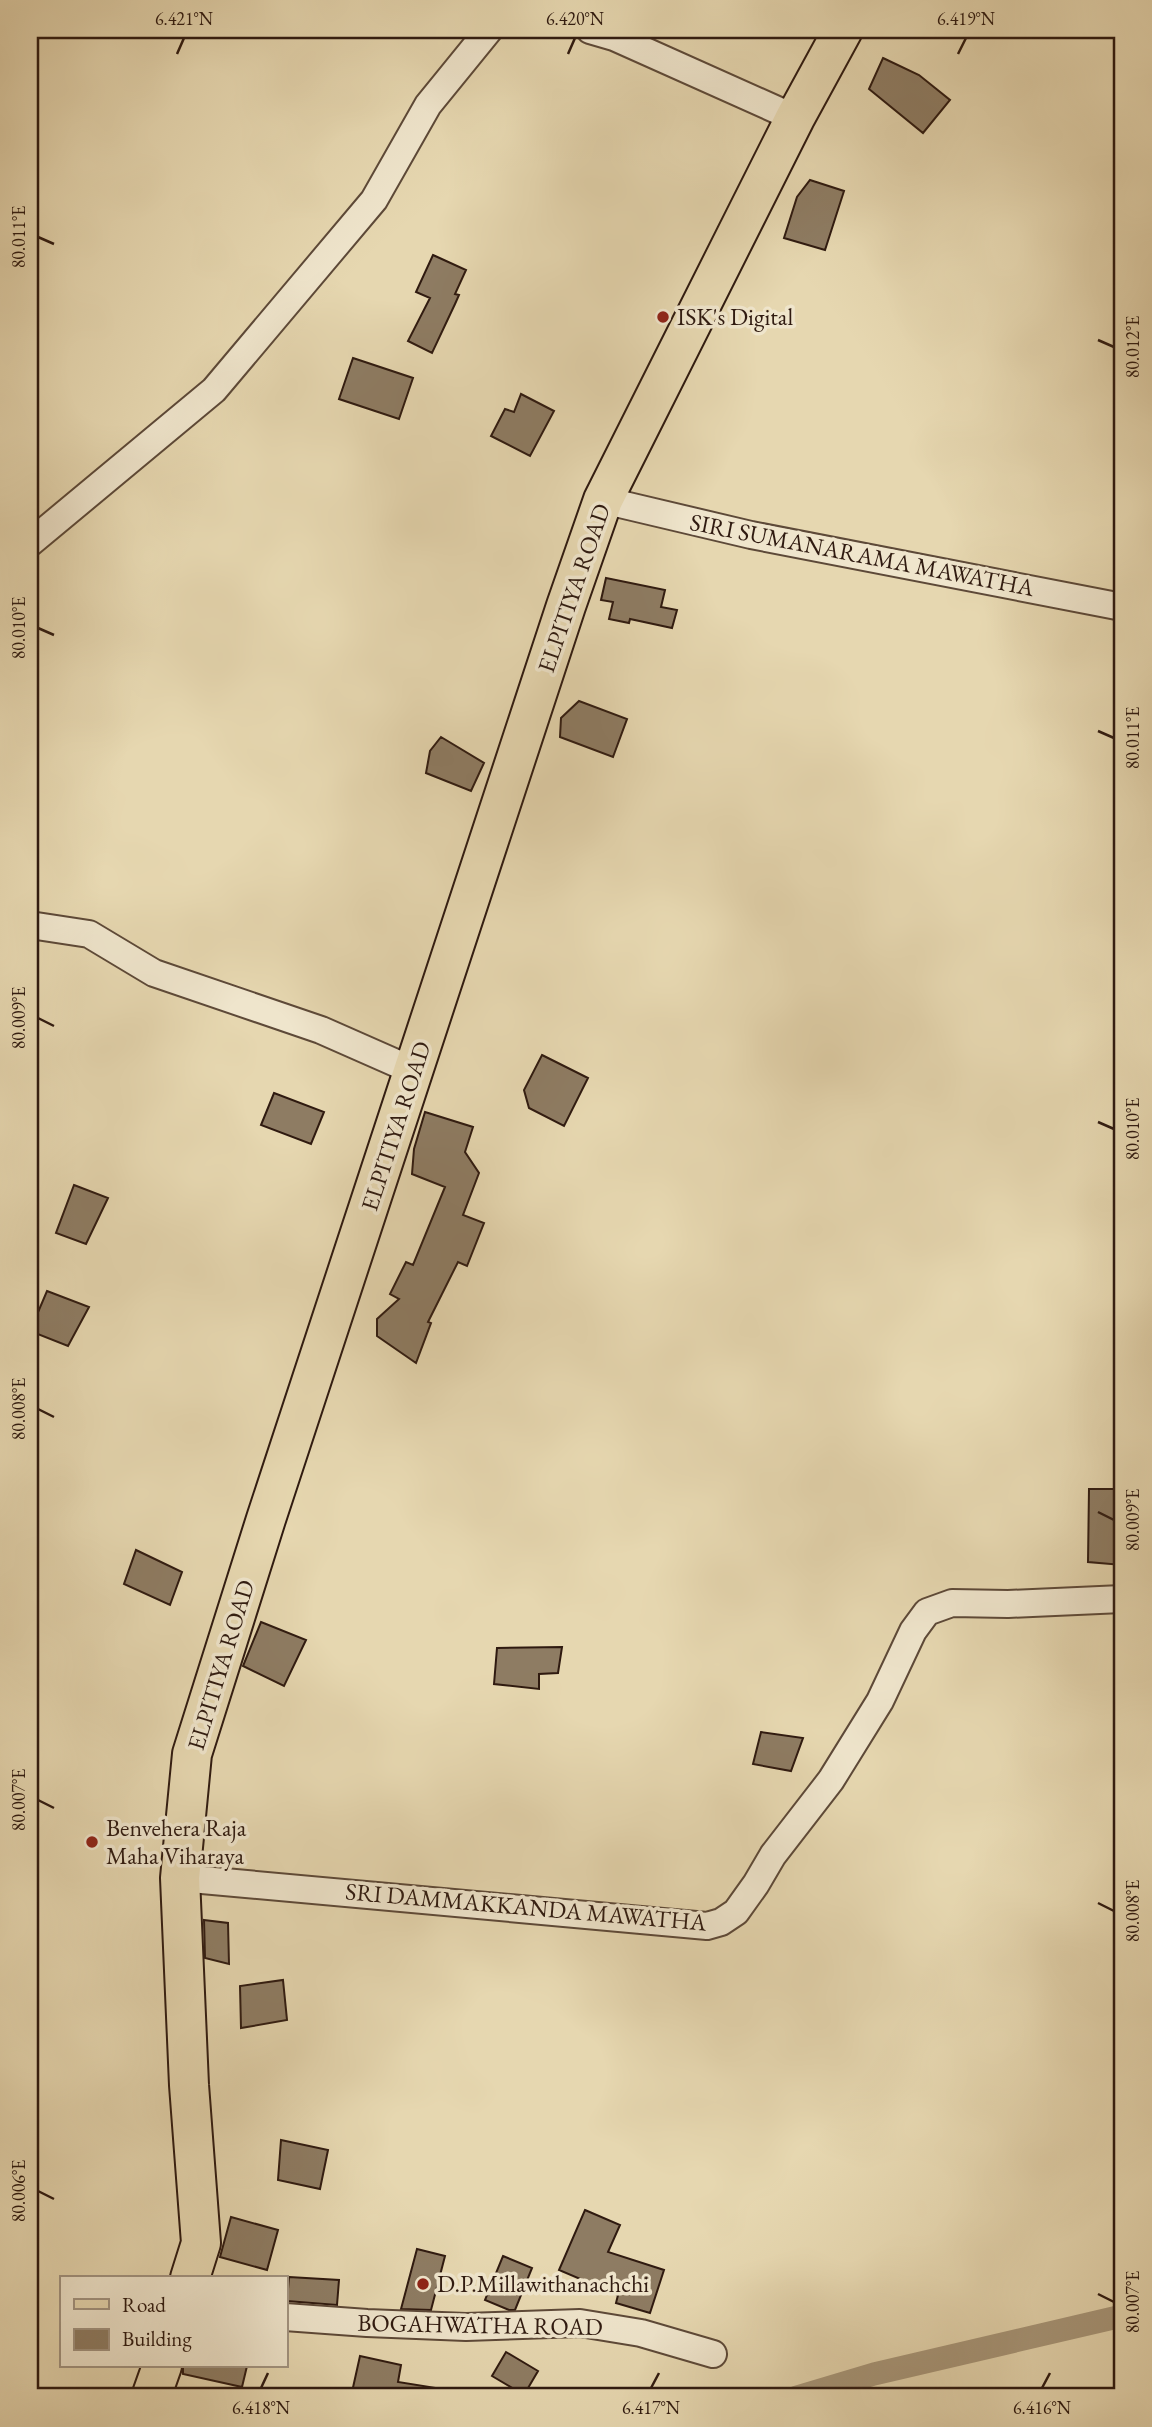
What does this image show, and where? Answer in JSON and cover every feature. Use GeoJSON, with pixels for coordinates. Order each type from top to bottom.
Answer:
{"type":"FeatureCollection","features":[{"type":"Feature","properties":{"kind":"main road","name":"ELPITIYA ROAD"},"geometry":{"type":"LineString","coordinates":[[191,2276],[201,2243],[189,2085],[180,1878],[192,1754],[266,1520],[603,500],[795,118],[843,30]]}},
{"type":"Feature","properties":{"kind":"main road"},"geometry":{"type":"LineString","coordinates":[[151,2397],[161,2368]]}},
{"type":"Feature","properties":{"kind":"street"},"geometry":{"type":"LineString","coordinates":[[30,543],[214,390],[373,200],[428,105],[489,30]]}},
{"type":"Feature","properties":{"kind":"street"},"geometry":{"type":"LineString","coordinates":[[590,30],[614,37],[795,118]]}},
{"type":"Feature","properties":{"kind":"street","name":"SIRI SUMANARAMA MAWATHA"},"geometry":{"type":"LineString","coordinates":[[603,500],[751,535],[1122,607]]}},
{"type":"Feature","properties":{"kind":"street"},"geometry":{"type":"LineString","coordinates":[[30,925],[89,934],[154,973],[321,1030],[414,1071]]}},
{"type":"Feature","properties":{"kind":"street","name":"SRI DAMMAKKANDA MAWATHA"},"geometry":{"type":"LineString","coordinates":[[180,1878],[707,1926],[721,1922],[736,1912],[773,1855],[831,1780],[880,1700],[913,1632],[927,1612],[952,1603],[1122,1600]]}},
{"type":"Feature","properties":{"kind":"street","name":"BOGAHWATHA ROAD"},"geometry":{"type":"LineString","coordinates":[[287,2317],[467,2327],[580,2323],[641,2333],[713,2354]]}},
{"type":"Feature","properties":{"kind":"building"},"geometry":{"type":"Polygon","coordinates":[[[883,58],[919,75],[950,100],[923,133],[869,89],[883,58]]]}},
{"type":"Feature","properties":{"kind":"building"},"geometry":{"type":"Polygon","coordinates":[[[810,180],[844,191],[825,250],[784,238],[797,197],[810,180]]]}},
{"type":"Feature","properties":{"kind":"building"},"geometry":{"type":"Polygon","coordinates":[[[433,255],[466,270],[455,294],[459,295],[432,353],[408,341],[430,298],[416,292],[433,255]]]}},
{"type":"Feature","properties":{"kind":"building"},"geometry":{"type":"Polygon","coordinates":[[[353,358],[413,378],[399,419],[339,399],[353,358]]]}},
{"type":"Feature","properties":{"kind":"building"},"geometry":{"type":"Polygon","coordinates":[[[521,394],[554,411],[530,456],[491,436],[505,409],[514,412],[521,394]]]}},
{"type":"Feature","properties":{"kind":"building"},"geometry":{"type":"Polygon","coordinates":[[[606,578],[665,590],[661,607],[677,610],[672,628],[630,619],[629,623],[609,619],[613,602],[601,600],[606,578]]]}},
{"type":"Feature","properties":{"kind":"building"},"geometry":{"type":"Polygon","coordinates":[[[579,701],[627,719],[613,757],[560,737],[561,718],[579,701]]]}},
{"type":"Feature","properties":{"kind":"building"},"geometry":{"type":"Polygon","coordinates":[[[441,737],[484,763],[471,791],[426,773],[430,751],[441,737]]]}},
{"type":"Feature","properties":{"kind":"building"},"geometry":{"type":"Polygon","coordinates":[[[542,1055],[588,1078],[564,1126],[529,1108],[524,1090],[542,1055]]]}},
{"type":"Feature","properties":{"kind":"building"},"geometry":{"type":"Polygon","coordinates":[[[274,1093],[324,1112],[311,1144],[261,1125],[274,1093]]]}},
{"type":"Feature","properties":{"kind":"building"},"geometry":{"type":"Polygon","coordinates":[[[425,1112],[473,1127],[465,1152],[479,1173],[463,1215],[484,1223],[467,1266],[458,1262],[428,1322],[431,1323],[416,1363],[377,1336],[377,1319],[399,1299],[390,1294],[406,1262],[413,1265],[445,1187],[412,1174],[414,1149],[425,1112]]]}},
{"type":"Feature","properties":{"kind":"building"},"geometry":{"type":"Polygon","coordinates":[[[74,1185],[108,1198],[86,1244],[56,1233],[74,1185]]]}},
{"type":"Feature","properties":{"kind":"building"},"geometry":{"type":"Polygon","coordinates":[[[47,1291],[89,1307],[68,1346],[30,1331],[47,1291]]]}},
{"type":"Feature","properties":{"kind":"building"},"geometry":{"type":"Polygon","coordinates":[[[1089,1489],[1122,1489],[1122,1565],[1088,1562],[1089,1489]]]}},
{"type":"Feature","properties":{"kind":"building"},"geometry":{"type":"Polygon","coordinates":[[[136,1550],[182,1572],[170,1605],[124,1584],[136,1550]]]}},
{"type":"Feature","properties":{"kind":"building"},"geometry":{"type":"Polygon","coordinates":[[[261,1622],[306,1640],[284,1686],[243,1666],[261,1622]]]}},
{"type":"Feature","properties":{"kind":"building"},"geometry":{"type":"Polygon","coordinates":[[[562,1647],[558,1673],[539,1674],[539,1689],[494,1684],[497,1648],[562,1647]]]}},
{"type":"Feature","properties":{"kind":"building"},"geometry":{"type":"Polygon","coordinates":[[[761,1732],[803,1738],[791,1771],[753,1764],[761,1732]]]}},
{"type":"Feature","properties":{"kind":"building"},"geometry":{"type":"Polygon","coordinates":[[[204,1920],[228,1923],[229,1964],[205,1958],[204,1920]]]}},
{"type":"Feature","properties":{"kind":"building"},"geometry":{"type":"Polygon","coordinates":[[[283,1980],[287,2020],[241,2028],[240,1986],[283,1980]]]}},
{"type":"Feature","properties":{"kind":"building"},"geometry":{"type":"Polygon","coordinates":[[[281,2140],[328,2150],[320,2189],[278,2180],[281,2140]]]}},
{"type":"Feature","properties":{"kind":"building"},"geometry":{"type":"Polygon","coordinates":[[[585,2210],[620,2225],[608,2252],[664,2270],[650,2313],[616,2303],[618,2295],[559,2270],[585,2210]]]}},
{"type":"Feature","properties":{"kind":"building"},"geometry":{"type":"Polygon","coordinates":[[[231,2217],[278,2230],[267,2270],[220,2257],[231,2217]]]}},
{"type":"Feature","properties":{"kind":"building","name":"D.P.Millawithanachchi"},"geometry":{"type":"Polygon","coordinates":[[[417,2249],[445,2256],[431,2310],[401,2309],[417,2249]]]}},
{"type":"Feature","properties":{"kind":"building"},"geometry":{"type":"Polygon","coordinates":[[[503,2256],[532,2268],[515,2310],[485,2300],[503,2256]]]}},
{"type":"Feature","properties":{"kind":"building"},"geometry":{"type":"Polygon","coordinates":[[[289,2277],[339,2280],[337,2305],[287,2301],[289,2277]]]}},
{"type":"Feature","properties":{"kind":"building"},"geometry":{"type":"Polygon","coordinates":[[[506,2352],[538,2371],[524,2395],[492,2376],[506,2352]]]}},
{"type":"Feature","properties":{"kind":"building"},"geometry":{"type":"Polygon","coordinates":[[[360,2356],[401,2365],[398,2382],[436,2388],[435,2397],[375,2397],[352,2392],[360,2356]]]}},
{"type":"Feature","properties":{"kind":"building"},"geometry":{"type":"Polygon","coordinates":[[[183,2368],[247,2368],[242,2387],[183,2374],[183,2368]]]}},
{"type":"Feature","properties":{"kind":"waterway"},"geometry":{"type":"LineString","coordinates":[[797,2397],[874,2374],[1122,2316]]}},
{"type":"Feature","properties":{"kind":"place","name":"ISK's Digital"},"geometry":{"type":"Point","coordinates":[663,317]}},
{"type":"Feature","properties":{"kind":"place","name":"Benvehera Raja Maha Viharaya"},"geometry":{"type":"Point","coordinates":[92,1842]}},
{"type":"Feature","properties":{"kind":"place","name":"D.P.Millawithanachchi"},"geometry":{"type":"Point","coordinates":[423,2284]}}]}
